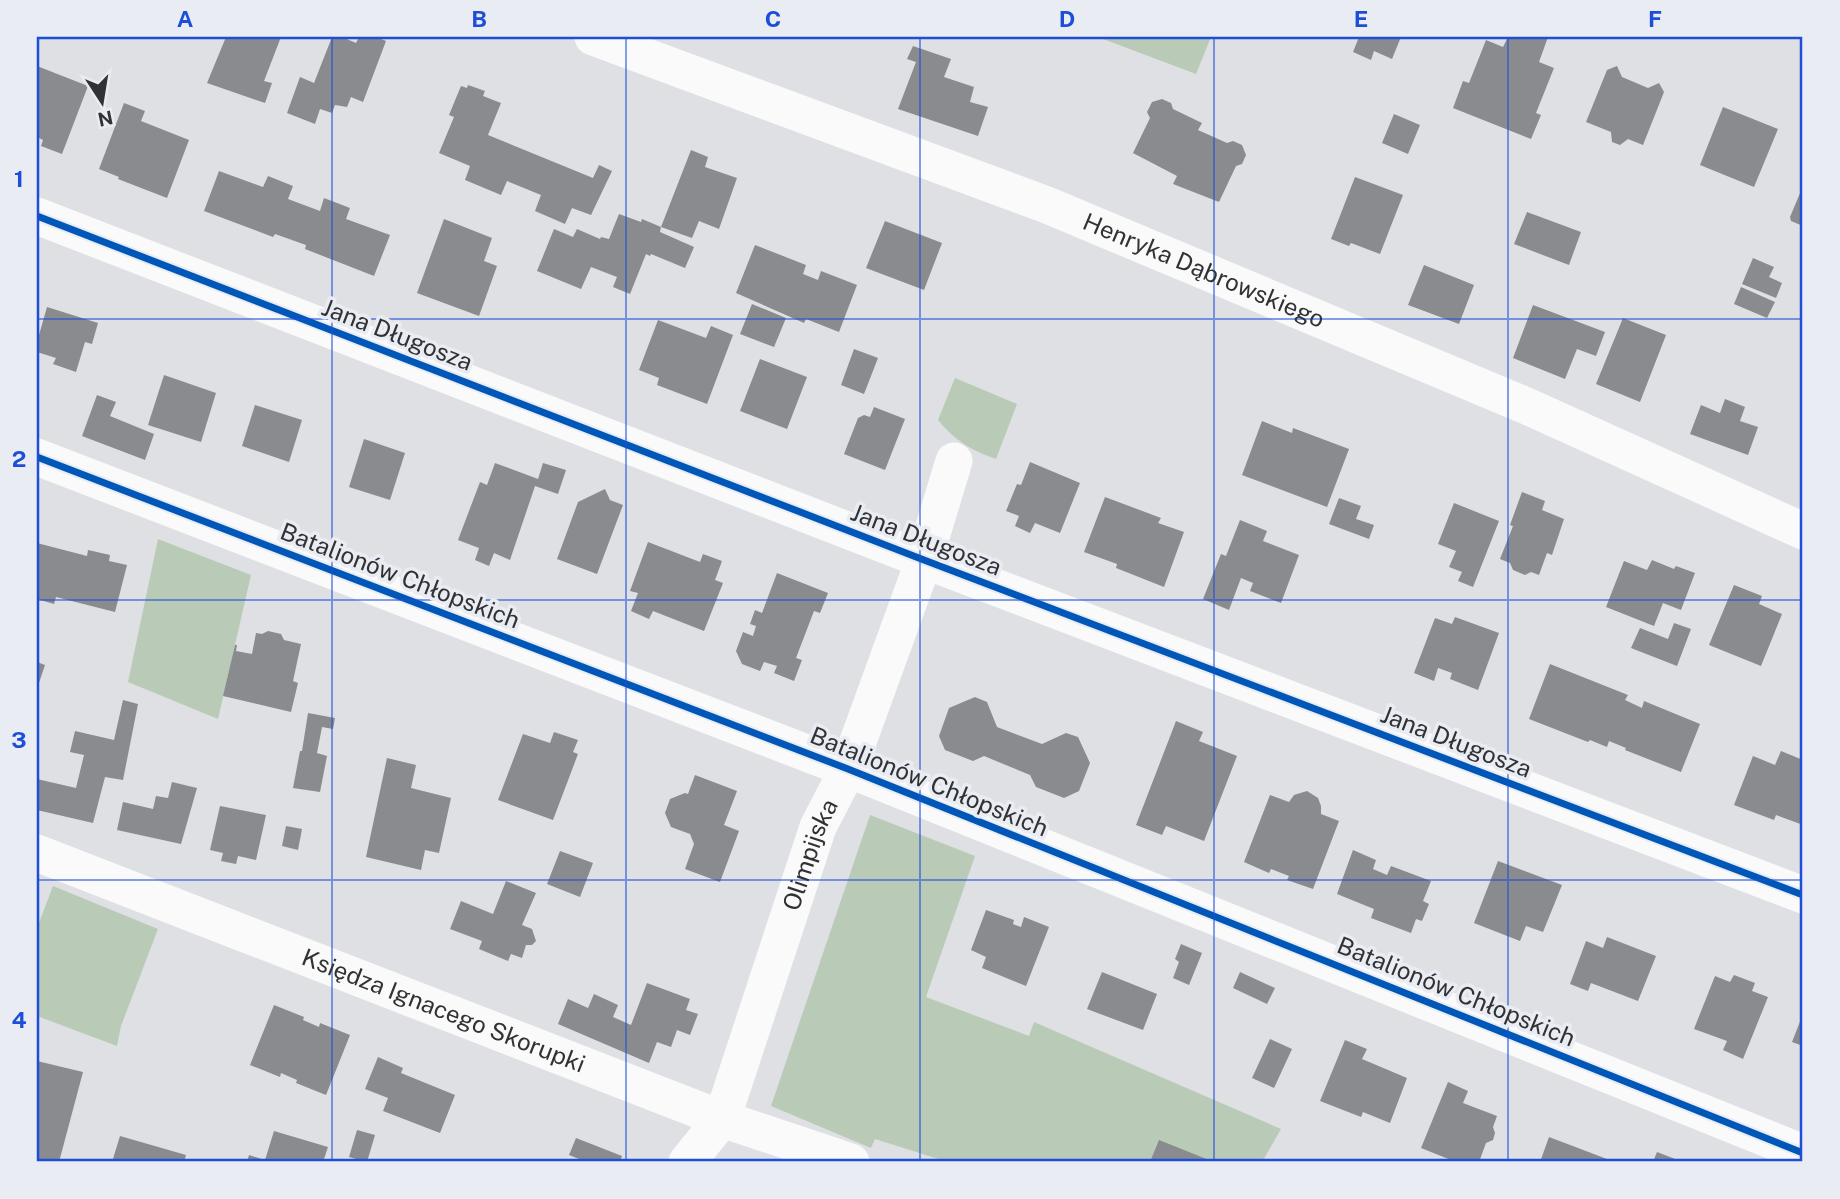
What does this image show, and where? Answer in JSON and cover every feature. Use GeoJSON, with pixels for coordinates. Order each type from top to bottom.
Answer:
{"type":"FeatureCollection","features":[{"type":"Feature","properties":{"kind":"street","name":"Henryka Dąbrowskiego"},"geometry":{"type":"LineString","coordinates":[[593,37],[1047,205],[1529,407],[1803,531]]}},
{"type":"Feature","properties":{"kind":"street","name":"Jana Długosza"},"geometry":{"type":"LineString","coordinates":[[37,216],[924,560],[1803,895]]}},
{"type":"Feature","properties":{"kind":"street","name":"Batalionów Chłopskich"},"geometry":{"type":"LineString","coordinates":[[37,457],[848,769],[1803,1153]]}},
{"type":"Feature","properties":{"kind":"street","name":"Olimpijska"},"geometry":{"type":"LineString","coordinates":[[687,1162],[723,1119],[818,827],[848,769],[924,560],[954,461]]}},
{"type":"Feature","properties":{"kind":"street","name":"Księdza Ignacego Skorupki"},"geometry":{"type":"LineString","coordinates":[[37,853],[723,1119],[851,1162]]}},
{"type":"Feature","properties":{"kind":"green space"},"geometry":{"type":"Polygon","coordinates":[[[1098,37],[1211,37],[1196,74],[1098,37]]]}},
{"type":"Feature","properties":{"kind":"green space"},"geometry":{"type":"Polygon","coordinates":[[[955,378],[1017,404],[996,459],[964,444],[938,420],[955,378]]]}},
{"type":"Feature","properties":{"kind":"green space"},"geometry":{"type":"Polygon","coordinates":[[[158,539],[251,575],[218,719],[128,682],[158,539]]]}},
{"type":"Feature","properties":{"kind":"green space"},"geometry":{"type":"Polygon","coordinates":[[[870,815],[975,856],[926,997],[1029,1036],[1034,1022],[1281,1129],[1262,1162],[948,1162],[875,1139],[871,1148],[771,1106],[870,815]]]}},
{"type":"Feature","properties":{"kind":"green space"},"geometry":{"type":"Polygon","coordinates":[[[53,886],[158,929],[121,1026],[117,1046],[37,1016],[37,928],[53,886]]]}},
{"type":"Feature","properties":{"kind":"building"},"geometry":{"type":"Polygon","coordinates":[[[226,37],[281,37],[264,81],[272,83],[265,103],[207,83],[226,37]]]}},
{"type":"Feature","properties":{"kind":"building"},"geometry":{"type":"Polygon","coordinates":[[[332,37],[342,37],[356,43],[359,37],[376,37],[386,41],[363,102],[351,97],[347,107],[335,105],[332,113],[320,109],[315,124],[287,113],[300,77],[314,83],[332,37]]]}},
{"type":"Feature","properties":{"kind":"building"},"geometry":{"type":"Polygon","coordinates":[[[1359,37],[1401,37],[1392,59],[1374,51],[1371,60],[1353,52],[1359,37]]]}},
{"type":"Feature","properties":{"kind":"building"},"geometry":{"type":"Polygon","coordinates":[[[1508,37],[1548,37],[1539,62],[1554,68],[1536,113],[1541,115],[1531,139],[1453,108],[1463,81],[1469,83],[1486,40],[1503,47],[1508,37]]]}},
{"type":"Feature","properties":{"kind":"building"},"geometry":{"type":"Polygon","coordinates":[[[913,46],[951,59],[944,77],[974,87],[970,102],[988,107],[978,136],[898,109],[916,62],[907,59],[913,46]]]}},
{"type":"Feature","properties":{"kind":"building"},"geometry":{"type":"Polygon","coordinates":[[[37,66],[88,86],[62,154],[41,146],[43,140],[37,137],[37,66]]]}},
{"type":"Feature","properties":{"kind":"building"},"geometry":{"type":"Polygon","coordinates":[[[1617,66],[1622,77],[1648,88],[1659,83],[1664,92],[1643,145],[1628,139],[1620,145],[1612,142],[1611,132],[1586,122],[1607,70],[1617,66]]]}},
{"type":"Feature","properties":{"kind":"building"},"geometry":{"type":"Polygon","coordinates":[[[468,85],[485,91],[483,96],[501,103],[488,135],[593,178],[599,165],[612,171],[591,215],[572,208],[565,224],[535,211],[541,195],[507,181],[501,195],[465,180],[470,166],[439,153],[454,117],[449,115],[461,86],[467,88],[468,85]]]}},
{"type":"Feature","properties":{"kind":"building"},"geometry":{"type":"Polygon","coordinates":[[[1162,99],[1171,103],[1173,109],[1202,123],[1198,130],[1227,143],[1233,141],[1242,145],[1246,155],[1242,164],[1236,166],[1219,202],[1173,184],[1177,176],[1133,153],[1150,118],[1147,112],[1152,102],[1162,99]]]}},
{"type":"Feature","properties":{"kind":"building"},"geometry":{"type":"Polygon","coordinates":[[[124,103],[145,111],[141,121],[189,140],[167,198],[99,169],[124,103]]]}},
{"type":"Feature","properties":{"kind":"building"},"geometry":{"type":"Polygon","coordinates":[[[1723,107],[1778,129],[1754,187],[1700,165],[1723,107]]]}},
{"type":"Feature","properties":{"kind":"building"},"geometry":{"type":"Polygon","coordinates":[[[1394,114],[1420,125],[1408,154],[1382,143],[1394,114]]]}},
{"type":"Feature","properties":{"kind":"building"},"geometry":{"type":"Polygon","coordinates":[[[691,150],[708,157],[705,167],[737,178],[719,229],[699,221],[692,238],[661,227],[691,150]]]}},
{"type":"Feature","properties":{"kind":"building"},"geometry":{"type":"Polygon","coordinates":[[[219,171],[263,187],[268,176],[293,186],[288,199],[320,211],[324,198],[350,208],[346,219],[390,235],[374,276],[305,249],[306,245],[275,234],[273,237],[204,211],[219,171]]]}},
{"type":"Feature","properties":{"kind":"building"},"geometry":{"type":"Polygon","coordinates":[[[1355,177],[1403,195],[1380,254],[1331,239],[1355,177]]]}},
{"type":"Feature","properties":{"kind":"building"},"geometry":{"type":"Polygon","coordinates":[[[1803,186],[1803,226],[1791,221],[1790,217],[1803,186]]]}},
{"type":"Feature","properties":{"kind":"building"},"geometry":{"type":"Polygon","coordinates":[[[1527,212],[1581,232],[1569,265],[1514,244],[1527,212]]]}},
{"type":"Feature","properties":{"kind":"building"},"geometry":{"type":"Polygon","coordinates":[[[619,214],[661,227],[660,232],[694,247],[685,268],[646,254],[630,294],[613,287],[617,277],[591,267],[581,289],[537,271],[554,229],[573,237],[577,229],[600,239],[609,239],[619,214]]]}},
{"type":"Feature","properties":{"kind":"building"},"geometry":{"type":"Polygon","coordinates":[[[444,219],[492,238],[484,261],[497,266],[479,316],[417,293],[444,219]]]}},
{"type":"Feature","properties":{"kind":"building"},"geometry":{"type":"Polygon","coordinates":[[[885,221],[942,243],[924,290],[866,268],[885,221]]]}},
{"type":"Feature","properties":{"kind":"building"},"geometry":{"type":"Polygon","coordinates":[[[755,245],[806,265],[803,274],[818,280],[821,271],[857,285],[839,332],[806,319],[804,323],[736,293],[755,245]]]}},
{"type":"Feature","properties":{"kind":"building"},"geometry":{"type":"Polygon","coordinates":[[[1753,258],[1774,267],[1769,277],[1782,283],[1776,298],[1742,284],[1753,258]]]}},
{"type":"Feature","properties":{"kind":"building"},"geometry":{"type":"Polygon","coordinates":[[[1424,265],[1474,285],[1459,324],[1408,305],[1424,265]]]}},
{"type":"Feature","properties":{"kind":"building"},"geometry":{"type":"Polygon","coordinates":[[[1741,287],[1775,302],[1767,318],[1734,304],[1741,287]]]}},
{"type":"Feature","properties":{"kind":"building"},"geometry":{"type":"Polygon","coordinates":[[[752,304],[786,318],[774,347],[740,334],[752,304]]]}},
{"type":"Feature","properties":{"kind":"building"},"geometry":{"type":"Polygon","coordinates":[[[1533,305],[1605,332],[1596,356],[1577,349],[1565,379],[1513,358],[1533,305]]]}},
{"type":"Feature","properties":{"kind":"building"},"geometry":{"type":"Polygon","coordinates":[[[47,307],[98,323],[92,344],[85,342],[76,372],[53,364],[56,358],[37,352],[37,342],[47,307]]]}},
{"type":"Feature","properties":{"kind":"building"},"geometry":{"type":"Polygon","coordinates":[[[1623,318],[1666,335],[1640,402],[1596,384],[1623,318]]]}},
{"type":"Feature","properties":{"kind":"building"},"geometry":{"type":"Polygon","coordinates":[[[658,320],[706,338],[711,326],[733,335],[707,404],[657,385],[659,378],[639,370],[658,320]]]}},
{"type":"Feature","properties":{"kind":"building"},"geometry":{"type":"Polygon","coordinates":[[[854,349],[878,358],[864,394],[841,385],[854,349]]]}},
{"type":"Feature","properties":{"kind":"building"},"geometry":{"type":"Polygon","coordinates":[[[760,359],[807,377],[787,429],[740,411],[760,359]]]}},
{"type":"Feature","properties":{"kind":"building"},"geometry":{"type":"Polygon","coordinates":[[[164,375],[216,393],[201,442],[148,425],[164,375]]]}},
{"type":"Feature","properties":{"kind":"building"},"geometry":{"type":"Polygon","coordinates":[[[97,395],[116,402],[110,416],[154,434],[145,460],[82,436],[97,395]]]}},
{"type":"Feature","properties":{"kind":"building"},"geometry":{"type":"Polygon","coordinates":[[[1725,399],[1745,407],[1740,421],[1758,427],[1748,455],[1690,434],[1701,405],[1720,413],[1725,399]]]}},
{"type":"Feature","properties":{"kind":"building"},"geometry":{"type":"Polygon","coordinates":[[[255,405],[302,420],[289,462],[242,446],[255,405]]]}},
{"type":"Feature","properties":{"kind":"building"},"geometry":{"type":"Polygon","coordinates":[[[874,407],[905,419],[885,470],[844,454],[858,418],[864,415],[870,417],[874,407]]]}},
{"type":"Feature","properties":{"kind":"building"},"geometry":{"type":"Polygon","coordinates":[[[1262,421],[1292,433],[1293,428],[1349,449],[1327,507],[1242,475],[1262,421]]]}},
{"type":"Feature","properties":{"kind":"building"},"geometry":{"type":"Polygon","coordinates":[[[364,439],[405,453],[390,500],[349,487],[364,439]]]}},
{"type":"Feature","properties":{"kind":"building"},"geometry":{"type":"Polygon","coordinates":[[[1030,462],[1080,483],[1060,533],[1035,523],[1030,533],[1015,526],[1019,516],[1006,511],[1030,462]]]}},
{"type":"Feature","properties":{"kind":"building"},"geometry":{"type":"Polygon","coordinates":[[[495,463],[538,479],[543,463],[566,470],[558,494],[535,486],[510,560],[494,553],[489,566],[475,560],[479,548],[458,540],[480,482],[487,485],[495,463]]]}},
{"type":"Feature","properties":{"kind":"building"},"geometry":{"type":"Polygon","coordinates":[[[605,489],[610,500],[623,505],[597,574],[557,559],[578,502],[605,489]]]}},
{"type":"Feature","properties":{"kind":"building"},"geometry":{"type":"Polygon","coordinates":[[[1522,492],[1545,501],[1542,510],[1564,519],[1552,555],[1547,553],[1539,575],[1531,572],[1525,575],[1513,570],[1510,563],[1500,559],[1522,492]]]}},
{"type":"Feature","properties":{"kind":"building"},"geometry":{"type":"Polygon","coordinates":[[[1105,497],[1161,518],[1158,523],[1184,532],[1164,587],[1116,568],[1117,564],[1084,552],[1105,497]]]}},
{"type":"Feature","properties":{"kind":"building"},"geometry":{"type":"Polygon","coordinates":[[[1339,498],[1361,506],[1356,519],[1374,525],[1369,539],[1329,524],[1339,498]]]}},
{"type":"Feature","properties":{"kind":"building"},"geometry":{"type":"Polygon","coordinates":[[[1454,503],[1499,521],[1473,587],[1458,581],[1462,572],[1449,567],[1456,551],[1438,544],[1454,503]]]}},
{"type":"Feature","properties":{"kind":"building"},"geometry":{"type":"Polygon","coordinates":[[[1240,520],[1267,531],[1263,541],[1299,555],[1281,603],[1250,591],[1253,583],[1241,578],[1229,610],[1203,599],[1221,554],[1226,556],[1240,520]]]}},
{"type":"Feature","properties":{"kind":"building"},"geometry":{"type":"Polygon","coordinates":[[[648,542],[700,562],[703,554],[722,561],[715,580],[723,583],[704,631],[653,611],[649,619],[631,611],[638,593],[630,591],[648,542]]]}},
{"type":"Feature","properties":{"kind":"building"},"geometry":{"type":"Polygon","coordinates":[[[37,543],[87,556],[88,550],[110,555],[109,561],[127,565],[115,612],[56,597],[54,604],[37,599],[37,543]]]}},
{"type":"Feature","properties":{"kind":"building"},"geometry":{"type":"Polygon","coordinates":[[[1652,560],[1674,569],[1676,566],[1695,573],[1681,610],[1663,603],[1654,626],[1606,607],[1624,561],[1647,570],[1652,560]]]}},
{"type":"Feature","properties":{"kind":"building"},"geometry":{"type":"Polygon","coordinates":[[[777,573],[828,593],[820,613],[814,611],[796,658],[802,660],[794,681],[774,673],[777,666],[764,662],[760,671],[742,664],[736,651],[743,632],[753,636],[756,626],[750,624],[755,610],[762,613],[777,573]]]}},
{"type":"Feature","properties":{"kind":"building"},"geometry":{"type":"Polygon","coordinates":[[[1734,585],[1762,596],[1759,604],[1782,614],[1761,666],[1709,645],[1734,585]]]}},
{"type":"Feature","properties":{"kind":"building"},"geometry":{"type":"Polygon","coordinates":[[[1455,617],[1499,633],[1478,690],[1450,679],[1452,673],[1438,668],[1434,681],[1414,673],[1435,618],[1452,624],[1455,617]]]}},
{"type":"Feature","properties":{"kind":"building"},"geometry":{"type":"Polygon","coordinates":[[[1674,623],[1691,629],[1677,666],[1631,648],[1640,628],[1668,639],[1674,623]]]}},
{"type":"Feature","properties":{"kind":"building"},"geometry":{"type":"Polygon","coordinates":[[[268,631],[281,634],[284,640],[301,644],[293,681],[298,683],[291,712],[223,696],[235,645],[236,651],[252,654],[256,633],[268,631]]]}},
{"type":"Feature","properties":{"kind":"building"},"geometry":{"type":"Polygon","coordinates":[[[37,662],[45,665],[37,689],[37,662]]]}},
{"type":"Feature","properties":{"kind":"building"},"geometry":{"type":"Polygon","coordinates":[[[1550,664],[1628,695],[1625,700],[1642,708],[1644,701],[1700,724],[1681,772],[1609,741],[1607,747],[1590,740],[1588,742],[1529,719],[1550,664]]]}},
{"type":"Feature","properties":{"kind":"building"},"geometry":{"type":"Polygon","coordinates":[[[975,697],[987,702],[997,727],[1042,744],[1066,733],[1078,737],[1090,763],[1079,791],[1064,798],[1036,787],[1030,775],[984,756],[973,761],[945,750],[939,736],[949,708],[975,697]]]}},
{"type":"Feature","properties":{"kind":"building"},"geometry":{"type":"Polygon","coordinates":[[[123,700],[138,704],[123,780],[105,777],[93,823],[37,810],[37,779],[76,788],[84,755],[70,752],[75,731],[114,740],[123,700]]]}},
{"type":"Feature","properties":{"kind":"building"},"geometry":{"type":"Polygon","coordinates":[[[308,713],[335,718],[333,729],[322,727],[317,753],[327,756],[320,792],[293,788],[308,713]]]}},
{"type":"Feature","properties":{"kind":"building"},"geometry":{"type":"Polygon","coordinates":[[[1176,721],[1203,732],[1199,741],[1237,756],[1204,841],[1166,826],[1162,835],[1136,825],[1176,721]]]}},
{"type":"Feature","properties":{"kind":"building"},"geometry":{"type":"Polygon","coordinates":[[[554,732],[578,740],[573,752],[578,754],[553,820],[498,800],[523,734],[550,743],[554,732]]]}},
{"type":"Feature","properties":{"kind":"building"},"geometry":{"type":"Polygon","coordinates":[[[1781,751],[1803,760],[1803,825],[1776,815],[1774,820],[1734,805],[1753,756],[1775,765],[1781,751]]]}},
{"type":"Feature","properties":{"kind":"building"},"geometry":{"type":"Polygon","coordinates":[[[387,758],[416,765],[411,788],[451,798],[439,853],[425,850],[421,870],[366,857],[387,758]]]}},
{"type":"Feature","properties":{"kind":"building"},"geometry":{"type":"Polygon","coordinates":[[[695,775],[737,791],[724,825],[739,831],[720,882],[685,869],[694,844],[690,834],[671,827],[665,813],[670,799],[688,794],[695,775]]]}},
{"type":"Feature","properties":{"kind":"building"},"geometry":{"type":"Polygon","coordinates":[[[172,782],[197,788],[181,844],[117,830],[123,802],[153,809],[156,796],[168,798],[172,782]]]}},
{"type":"Feature","properties":{"kind":"building"},"geometry":{"type":"Polygon","coordinates":[[[1307,791],[1318,798],[1321,814],[1339,821],[1313,889],[1287,880],[1289,876],[1271,869],[1269,873],[1244,862],[1270,795],[1289,802],[1294,795],[1307,791]]]}},
{"type":"Feature","properties":{"kind":"building"},"geometry":{"type":"Polygon","coordinates":[[[220,806],[266,815],[256,860],[238,856],[236,864],[221,861],[223,853],[210,850],[220,806]]]}},
{"type":"Feature","properties":{"kind":"building"},"geometry":{"type":"Polygon","coordinates":[[[286,826],[302,829],[298,850],[282,846],[286,826]]]}},
{"type":"Feature","properties":{"kind":"building"},"geometry":{"type":"Polygon","coordinates":[[[1353,850],[1376,860],[1373,869],[1387,875],[1391,866],[1431,881],[1423,901],[1429,904],[1422,921],[1416,919],[1411,933],[1371,918],[1374,909],[1337,894],[1353,850]]]}},
{"type":"Feature","properties":{"kind":"building"},"geometry":{"type":"Polygon","coordinates":[[[560,851],[593,863],[580,897],[547,884],[560,851]]]}},
{"type":"Feature","properties":{"kind":"building"},"geometry":{"type":"Polygon","coordinates":[[[1498,861],[1562,885],[1543,932],[1526,926],[1520,941],[1474,923],[1498,861]]]}},
{"type":"Feature","properties":{"kind":"building"},"geometry":{"type":"Polygon","coordinates":[[[506,881],[536,893],[522,925],[532,929],[536,941],[532,945],[526,945],[522,958],[511,954],[508,961],[479,949],[482,941],[450,929],[461,901],[493,914],[506,881]]]}},
{"type":"Feature","properties":{"kind":"building"},"geometry":{"type":"Polygon","coordinates":[[[986,910],[1014,920],[1013,924],[1021,927],[1024,917],[1049,927],[1026,986],[982,968],[986,957],[971,950],[986,910]]]}},
{"type":"Feature","properties":{"kind":"building"},"geometry":{"type":"Polygon","coordinates":[[[1607,937],[1656,956],[1638,1001],[1591,983],[1588,991],[1570,984],[1586,941],[1603,948],[1607,937]]]}},
{"type":"Feature","properties":{"kind":"building"},"geometry":{"type":"Polygon","coordinates":[[[1181,944],[1202,953],[1189,985],[1173,978],[1179,962],[1175,959],[1181,944]]]}},
{"type":"Feature","properties":{"kind":"building"},"geometry":{"type":"Polygon","coordinates":[[[1102,972],[1157,994],[1143,1030],[1087,1009],[1102,972]]]}},
{"type":"Feature","properties":{"kind":"building"},"geometry":{"type":"Polygon","coordinates":[[[1240,972],[1275,988],[1267,1004],[1233,988],[1240,972]]]}},
{"type":"Feature","properties":{"kind":"building"},"geometry":{"type":"Polygon","coordinates":[[[1734,975],[1755,983],[1752,991],[1768,997],[1743,1059],[1723,1050],[1727,1041],[1694,1029],[1715,976],[1730,982],[1734,975]]]}},
{"type":"Feature","properties":{"kind":"building"},"geometry":{"type":"Polygon","coordinates":[[[647,983],[690,999],[686,1010],[698,1014],[690,1035],[677,1030],[671,1047],[657,1042],[649,1063],[558,1024],[568,999],[588,1008],[594,994],[618,1005],[613,1017],[631,1025],[647,983]]]}},
{"type":"Feature","properties":{"kind":"building"},"geometry":{"type":"Polygon","coordinates":[[[274,1005],[304,1017],[303,1020],[319,1027],[320,1023],[350,1035],[326,1095],[296,1083],[297,1080],[281,1073],[280,1077],[250,1065],[274,1005]]]}},
{"type":"Feature","properties":{"kind":"building"},"geometry":{"type":"Polygon","coordinates":[[[1803,1014],[1803,1046],[1792,1042],[1803,1014]]]}},
{"type":"Feature","properties":{"kind":"building"},"geometry":{"type":"Polygon","coordinates":[[[1270,1039],[1292,1049],[1274,1088],[1252,1078],[1270,1039]]]}},
{"type":"Feature","properties":{"kind":"building"},"geometry":{"type":"Polygon","coordinates":[[[1345,1040],[1367,1049],[1362,1059],[1407,1078],[1390,1123],[1363,1112],[1361,1117],[1320,1101],[1345,1040]]]}},
{"type":"Feature","properties":{"kind":"building"},"geometry":{"type":"Polygon","coordinates":[[[378,1057],[403,1068],[401,1073],[455,1095],[440,1133],[383,1111],[388,1098],[365,1089],[378,1057]]]}},
{"type":"Feature","properties":{"kind":"building"},"geometry":{"type":"Polygon","coordinates":[[[37,1061],[83,1072],[59,1162],[37,1162],[37,1061]]]}},
{"type":"Feature","properties":{"kind":"building"},"geometry":{"type":"Polygon","coordinates":[[[1448,1082],[1468,1091],[1463,1103],[1497,1116],[1493,1127],[1493,1140],[1486,1143],[1479,1162],[1456,1162],[1421,1148],[1448,1082]]]}},
{"type":"Feature","properties":{"kind":"building"},"geometry":{"type":"Polygon","coordinates":[[[357,1130],[375,1135],[367,1162],[349,1157],[357,1130]]]}},
{"type":"Feature","properties":{"kind":"building"},"geometry":{"type":"Polygon","coordinates":[[[274,1131],[328,1147],[323,1162],[247,1162],[249,1155],[265,1160],[274,1131]]]}},
{"type":"Feature","properties":{"kind":"building"},"geometry":{"type":"Polygon","coordinates":[[[120,1136],[186,1155],[184,1162],[112,1162],[120,1136]]]}},
{"type":"Feature","properties":{"kind":"building"},"geometry":{"type":"Polygon","coordinates":[[[1549,1137],[1607,1159],[1605,1162],[1540,1162],[1549,1137]]]}},
{"type":"Feature","properties":{"kind":"building"},"geometry":{"type":"Polygon","coordinates":[[[576,1138],[622,1156],[620,1162],[578,1162],[579,1159],[569,1155],[576,1138]]]}},
{"type":"Feature","properties":{"kind":"building"},"geometry":{"type":"Polygon","coordinates":[[[1159,1140],[1209,1160],[1150,1162],[1159,1140]]]}},
{"type":"Feature","properties":{"kind":"building"},"geometry":{"type":"Polygon","coordinates":[[[1657,1152],[1683,1162],[1653,1162],[1657,1152]]]}},
{"type":"Feature","properties":{"kind":"cycle path"},"geometry":{"type":"LineString","coordinates":[[37,216],[924,560],[1803,895]]}},
{"type":"Feature","properties":{"kind":"cycle path"},"geometry":{"type":"LineString","coordinates":[[37,457],[848,769],[1803,1153]]}}]}
